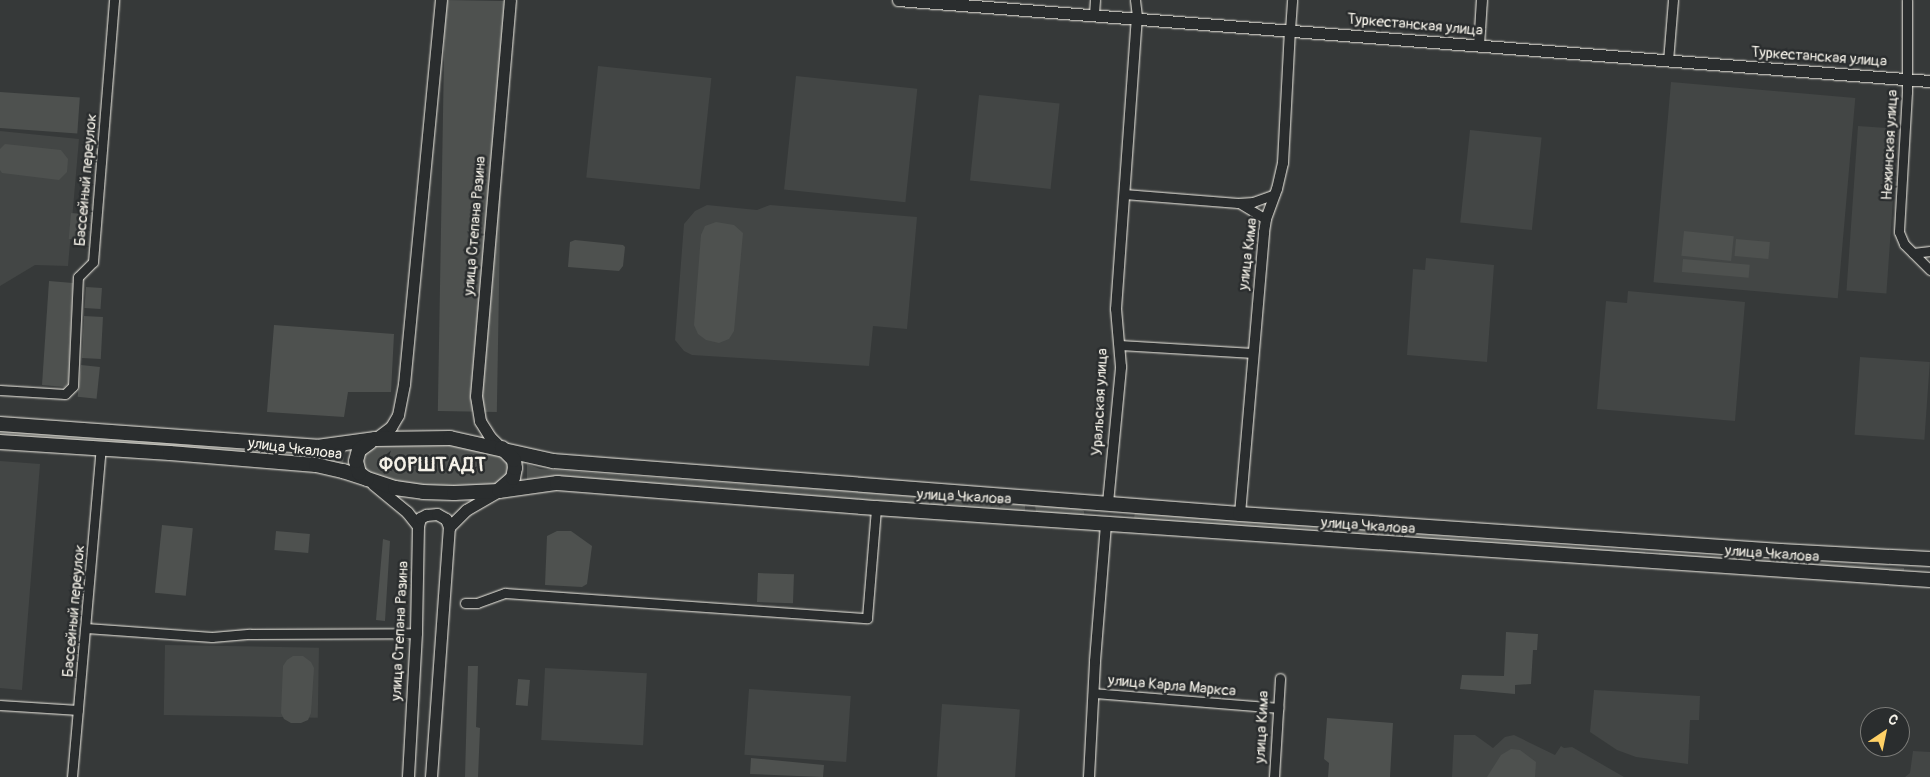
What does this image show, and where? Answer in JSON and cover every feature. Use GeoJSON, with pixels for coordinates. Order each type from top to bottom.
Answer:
{"type":"FeatureCollection","features":[{"type":"Feature","properties":{"kind":"main road"},"geometry":{"type":"LineString","coordinates":[[418,526],[407,512],[368,480],[356,467],[356,455],[364,445],[391,427],[398,415],[404,384],[441,0]]}},
{"type":"Feature","properties":{"kind":"main road","name":"улица Степана Разина"},"geometry":{"type":"LineString","coordinates":[[500,447],[490,438],[480,421],[476,396],[510,0]]}},
{"type":"Feature","properties":{"kind":"main road","name":"Туркестанская улица"},"geometry":{"type":"LineString","coordinates":[[898,0],[996,3],[1094,14],[1930,81]]}},
{"type":"Feature","properties":{"kind":"main road","name":"улица Чкалова"},"geometry":{"type":"LineString","coordinates":[[0,424],[318,447],[375,439],[450,438],[500,447],[554,461],[1240,514],[1653,543],[1930,559]]}},
{"type":"Feature","properties":{"kind":"main road","name":"улица Чкалова"},"geometry":{"type":"LineString","coordinates":[[0,442],[316,465],[343,471],[396,488],[423,492],[454,494],[499,491],[556,483],[876,508],[1030,517],[1652,563],[1930,580]]}},
{"type":"Feature","properties":{"kind":"main road"},"geometry":{"type":"LineString","coordinates":[[449,527],[466,510],[499,491],[513,478],[514,460],[500,447]]}},
{"type":"Feature","properties":{"kind":"main road"},"geometry":{"type":"LineString","coordinates":[[1030,517],[1031,497]]}},
{"type":"Feature","properties":{"kind":"main road","name":"Уральская улица"},"geometry":{"type":"LineString","coordinates":[[1106,523],[1108,503]]}},
{"type":"Feature","properties":{"kind":"main road"},"geometry":{"type":"LineString","coordinates":[[418,526],[420,518],[426,515],[438,514],[446,519],[449,527],[431,777]]}},
{"type":"Feature","properties":{"kind":"main road","name":"улица Степана Разина"},"geometry":{"type":"LineString","coordinates":[[408,777],[416,633],[418,526]]}},
{"type":"Feature","properties":{"kind":"main road"},"geometry":{"type":"LineString","coordinates":[[1652,563],[1653,543]]}},
{"type":"Feature","properties":{"kind":"main road"},"geometry":{"type":"LineString","coordinates":[[1911,579],[1912,559]]}},
{"type":"Feature","properties":{"kind":"street","name":"Бассейный переулок"},"geometry":{"type":"LineString","coordinates":[[0,390],[65,394],[73,386],[78,277],[93,262],[114,0]]}},
{"type":"Feature","properties":{"kind":"street"},"geometry":{"type":"LineString","coordinates":[[1094,14],[1095,0]]}},
{"type":"Feature","properties":{"kind":"street","name":"Уральская улица"},"geometry":{"type":"LineString","coordinates":[[1108,503],[1121,367],[1116,309],[1137,17],[1135,0]]}},
{"type":"Feature","properties":{"kind":"street","name":"улица Кима"},"geometry":{"type":"LineString","coordinates":[[1240,514],[1266,219],[1281,175],[1284,156],[1292,0]]}},
{"type":"Feature","properties":{"kind":"street"},"geometry":{"type":"LineString","coordinates":[[1479,46],[1482,0]]}},
{"type":"Feature","properties":{"kind":"street"},"geometry":{"type":"LineString","coordinates":[[1668,60],[1673,0]]}},
{"type":"Feature","properties":{"kind":"street","name":"Нежинская улица"},"geometry":{"type":"LineString","coordinates":[[1907,0],[1907,79],[1898,232],[1904,244],[1913,253]]}},
{"type":"Feature","properties":{"kind":"street"},"geometry":{"type":"LineString","coordinates":[[1124,194],[1238,203],[1253,202],[1275,194]]}},
{"type":"Feature","properties":{"kind":"street"},"geometry":{"type":"LineString","coordinates":[[1238,203],[1266,219]]}},
{"type":"Feature","properties":{"kind":"street"},"geometry":{"type":"LineString","coordinates":[[1913,253],[1930,251]]}},
{"type":"Feature","properties":{"kind":"street"},"geometry":{"type":"LineString","coordinates":[[1913,253],[1930,270]]}},
{"type":"Feature","properties":{"kind":"street"},"geometry":{"type":"LineString","coordinates":[[1120,345],[1253,353]]}},
{"type":"Feature","properties":{"kind":"street","name":"Бассейный переулок"},"geometry":{"type":"LineString","coordinates":[[72,777],[101,448]]}},
{"type":"Feature","properties":{"kind":"street"},"geometry":{"type":"LineString","coordinates":[[465,603],[477,603],[505,593],[867,618],[876,508]]}},
{"type":"Feature","properties":{"kind":"street","name":"Уральская улица"},"geometry":{"type":"LineString","coordinates":[[1089,777],[1093,693],[1106,523]]}},
{"type":"Feature","properties":{"kind":"street"},"geometry":{"type":"LineString","coordinates":[[86,628],[212,637],[250,634],[416,633]]}},
{"type":"Feature","properties":{"kind":"street","name":"улица Кима"},"geometry":{"type":"LineString","coordinates":[[1274,777],[1280,678]]}},
{"type":"Feature","properties":{"kind":"street","name":"улица Карла Маркса"},"geometry":{"type":"LineString","coordinates":[[1093,693],[1278,708]]}},
{"type":"Feature","properties":{"kind":"street"},"geometry":{"type":"LineString","coordinates":[[0,705],[78,710]]}},
{"type":"Feature","properties":{"kind":"shaded area"},"geometry":{"type":"Polygon","coordinates":[[[445,0],[504,1],[497,412],[438,411],[445,0]]]}},
{"type":"Feature","properties":{"kind":"shaded area"},"geometry":{"type":"Polygon","coordinates":[[[598,66],[711,78],[700,189],[586,177],[598,66]]]}},
{"type":"Feature","properties":{"kind":"shaded area"},"geometry":{"type":"Polygon","coordinates":[[[796,76],[917,89],[905,202],[784,189],[796,76]]]}},
{"type":"Feature","properties":{"kind":"shaded area"},"geometry":{"type":"Polygon","coordinates":[[[1671,82],[1855,98],[1838,298],[1653,282],[1671,82]]]}},
{"type":"Feature","properties":{"kind":"shaded area"},"geometry":{"type":"Polygon","coordinates":[[[0,92],[80,98],[77,133],[0,128],[0,92]]]}},
{"type":"Feature","properties":{"kind":"shaded area"},"geometry":{"type":"Polygon","coordinates":[[[979,95],[1060,103],[1051,189],[970,181],[979,95]]]}},
{"type":"Feature","properties":{"kind":"shaded area"},"geometry":{"type":"Polygon","coordinates":[[[1858,126],[1898,129],[1886,293],[1846,291],[1858,126]]]}},
{"type":"Feature","properties":{"kind":"shaded area"},"geometry":{"type":"Polygon","coordinates":[[[1470,130],[1542,138],[1532,230],[1460,222],[1470,130]]]}},
{"type":"Feature","properties":{"kind":"shaded area"},"geometry":{"type":"Polygon","coordinates":[[[0,131],[79,139],[68,266],[35,265],[0,286],[0,131]]]}},
{"type":"Feature","properties":{"kind":"shaded area"},"geometry":{"type":"Polygon","coordinates":[[[5,144],[61,150],[68,159],[67,172],[59,180],[2,173],[0,170],[0,149],[5,144]]]}},
{"type":"Feature","properties":{"kind":"shaded area"},"geometry":{"type":"Polygon","coordinates":[[[707,205],[757,210],[770,205],[917,217],[907,329],[873,326],[869,366],[692,355],[684,351],[675,340],[684,224],[695,211],[707,205]]]}},
{"type":"Feature","properties":{"kind":"shaded area"},"geometry":{"type":"Polygon","coordinates":[[[71,213],[83,214],[81,240],[69,239],[71,213]]]}},
{"type":"Feature","properties":{"kind":"shaded area"},"geometry":{"type":"Polygon","coordinates":[[[716,222],[734,225],[743,233],[734,331],[729,339],[719,343],[706,340],[698,334],[694,325],[701,235],[705,226],[716,222]]]}},
{"type":"Feature","properties":{"kind":"shaded area"},"geometry":{"type":"Polygon","coordinates":[[[1684,231],[1734,236],[1731,261],[1681,256],[1684,231]]]}},
{"type":"Feature","properties":{"kind":"shaded area"},"geometry":{"type":"Polygon","coordinates":[[[1736,239],[1770,242],[1768,259],[1735,256],[1736,239]]]}},
{"type":"Feature","properties":{"kind":"shaded area"},"geometry":{"type":"Polygon","coordinates":[[[575,240],[623,245],[625,247],[623,266],[619,271],[568,267],[570,242],[575,240]]]}},
{"type":"Feature","properties":{"kind":"shaded area"},"geometry":{"type":"Polygon","coordinates":[[[1426,258],[1494,265],[1487,362],[1407,355],[1413,269],[1425,270],[1426,258]]]}},
{"type":"Feature","properties":{"kind":"shaded area"},"geometry":{"type":"Polygon","coordinates":[[[1683,259],[1750,265],[1749,278],[1682,272],[1683,259]]]}},
{"type":"Feature","properties":{"kind":"shaded area"},"geometry":{"type":"Polygon","coordinates":[[[49,281],[73,283],[68,383],[65,387],[42,385],[49,281]]]}},
{"type":"Feature","properties":{"kind":"shaded area"},"geometry":{"type":"Polygon","coordinates":[[[86,287],[102,288],[100,309],[85,308],[86,287]]]}},
{"type":"Feature","properties":{"kind":"shaded area"},"geometry":{"type":"Polygon","coordinates":[[[1628,291],[1745,302],[1735,421],[1597,409],[1606,301],[1627,303],[1628,291]]]}},
{"type":"Feature","properties":{"kind":"shaded area"},"geometry":{"type":"Polygon","coordinates":[[[84,316],[103,317],[101,359],[82,358],[84,316]]]}},
{"type":"Feature","properties":{"kind":"shaded area"},"geometry":{"type":"Polygon","coordinates":[[[274,325],[394,334],[391,392],[348,392],[344,417],[267,412],[274,325]]]}},
{"type":"Feature","properties":{"kind":"shaded area"},"geometry":{"type":"Polygon","coordinates":[[[1860,357],[1930,362],[1924,440],[1855,435],[1860,357]]]}},
{"type":"Feature","properties":{"kind":"shaded area"},"geometry":{"type":"Polygon","coordinates":[[[81,365],[100,367],[97,399],[78,397],[81,365]]]}},
{"type":"Feature","properties":{"kind":"shaded area"},"geometry":{"type":"Polygon","coordinates":[[[0,431],[306,454],[344,453],[343,466],[0,437],[0,431]]]}},
{"type":"Feature","properties":{"kind":"shaded area"},"geometry":{"type":"Polygon","coordinates":[[[440,442],[504,457],[508,465],[506,477],[497,485],[462,488],[424,486],[384,479],[366,471],[363,465],[362,459],[366,451],[382,443],[440,442]]]}},
{"type":"Feature","properties":{"kind":"shaded area"},"geometry":{"type":"Polygon","coordinates":[[[0,461],[40,464],[22,690],[0,688],[0,461]]]}},
{"type":"Feature","properties":{"kind":"shaded area"},"geometry":{"type":"Polygon","coordinates":[[[527,464],[540,469],[1025,504],[1025,512],[559,477],[537,477],[527,480],[527,464]]]}},
{"type":"Feature","properties":{"kind":"shaded area"},"geometry":{"type":"Polygon","coordinates":[[[1035,505],[1075,506],[1084,511],[1084,515],[1036,512],[1035,505]]]}},
{"type":"Feature","properties":{"kind":"shaded area"},"geometry":{"type":"Polygon","coordinates":[[[1135,511],[1645,552],[1645,557],[1134,519],[1135,511]]]}},
{"type":"Feature","properties":{"kind":"shaded area"},"geometry":{"type":"Polygon","coordinates":[[[162,525],[193,528],[186,596],[155,593],[162,525]]]}},
{"type":"Feature","properties":{"kind":"shaded area"},"geometry":{"type":"Polygon","coordinates":[[[276,531],[310,534],[308,553],[274,550],[276,531]]]}},
{"type":"Feature","properties":{"kind":"shaded area"},"geometry":{"type":"Polygon","coordinates":[[[557,531],[571,531],[592,546],[587,584],[582,587],[545,585],[547,536],[557,531]]]}},
{"type":"Feature","properties":{"kind":"shaded area"},"geometry":{"type":"Polygon","coordinates":[[[383,539],[390,541],[385,621],[376,620],[383,539]]]}},
{"type":"Feature","properties":{"kind":"shaded area"},"geometry":{"type":"Polygon","coordinates":[[[1659,553],[1904,568],[1904,574],[1659,557],[1659,553]]]}},
{"type":"Feature","properties":{"kind":"shaded area"},"geometry":{"type":"Polygon","coordinates":[[[758,573],[794,574],[793,603],[757,602],[758,573]]]}},
{"type":"Feature","properties":{"kind":"shaded area"},"geometry":{"type":"Polygon","coordinates":[[[1506,632],[1538,634],[1537,650],[1533,650],[1531,684],[1515,685],[1515,694],[1460,689],[1462,675],[1504,676],[1506,632]]]}},
{"type":"Feature","properties":{"kind":"shaded area"},"geometry":{"type":"Polygon","coordinates":[[[165,645],[319,648],[318,718],[164,715],[165,645]]]}},
{"type":"Feature","properties":{"kind":"shaded area"},"geometry":{"type":"Polygon","coordinates":[[[293,656],[303,656],[311,662],[314,668],[311,713],[308,720],[301,723],[291,723],[284,719],[281,713],[283,666],[293,656]]]}},
{"type":"Feature","properties":{"kind":"shaded area"},"geometry":{"type":"Polygon","coordinates":[[[468,666],[478,666],[476,727],[480,728],[478,777],[465,777],[468,666]]]}},
{"type":"Feature","properties":{"kind":"shaded area"},"geometry":{"type":"Polygon","coordinates":[[[545,668],[647,673],[643,745],[541,740],[545,668]]]}},
{"type":"Feature","properties":{"kind":"shaded area"},"geometry":{"type":"Polygon","coordinates":[[[518,679],[530,680],[528,706],[516,705],[518,679]]]}},
{"type":"Feature","properties":{"kind":"shaded area"},"geometry":{"type":"Polygon","coordinates":[[[749,689],[851,696],[846,762],[744,755],[749,689]]]}},
{"type":"Feature","properties":{"kind":"shaded area"},"geometry":{"type":"Polygon","coordinates":[[[1594,690],[1700,696],[1699,720],[1690,720],[1688,764],[1636,757],[1617,750],[1590,732],[1594,690]]]}},
{"type":"Feature","properties":{"kind":"shaded area"},"geometry":{"type":"Polygon","coordinates":[[[942,704],[1020,709],[1015,777],[937,777],[942,704]]]}},
{"type":"Feature","properties":{"kind":"shaded area"},"geometry":{"type":"Polygon","coordinates":[[[1327,718],[1393,723],[1390,777],[1328,777],[1329,763],[1324,759],[1327,718]]]}},
{"type":"Feature","properties":{"kind":"shaded area"},"geometry":{"type":"Polygon","coordinates":[[[1454,735],[1475,735],[1493,748],[1505,737],[1514,735],[1555,755],[1561,746],[1564,748],[1572,747],[1624,777],[1452,777],[1454,735]]]}},
{"type":"Feature","properties":{"kind":"shaded area"},"geometry":{"type":"Polygon","coordinates":[[[1511,749],[1520,750],[1536,762],[1535,777],[1487,777],[1501,755],[1511,749]]]}},
{"type":"Feature","properties":{"kind":"shaded area"},"geometry":{"type":"Polygon","coordinates":[[[1913,751],[1930,752],[1930,777],[1905,777],[1910,773],[1913,751]]]}},
{"type":"Feature","properties":{"kind":"shaded area"},"geometry":{"type":"Polygon","coordinates":[[[751,758],[824,765],[823,777],[750,774],[751,758]]]}},
{"type":"Feature","properties":{"kind":"district","name":"ФОРШТАДТ"},"geometry":{"type":"Point","coordinates":[433,464]}}]}
